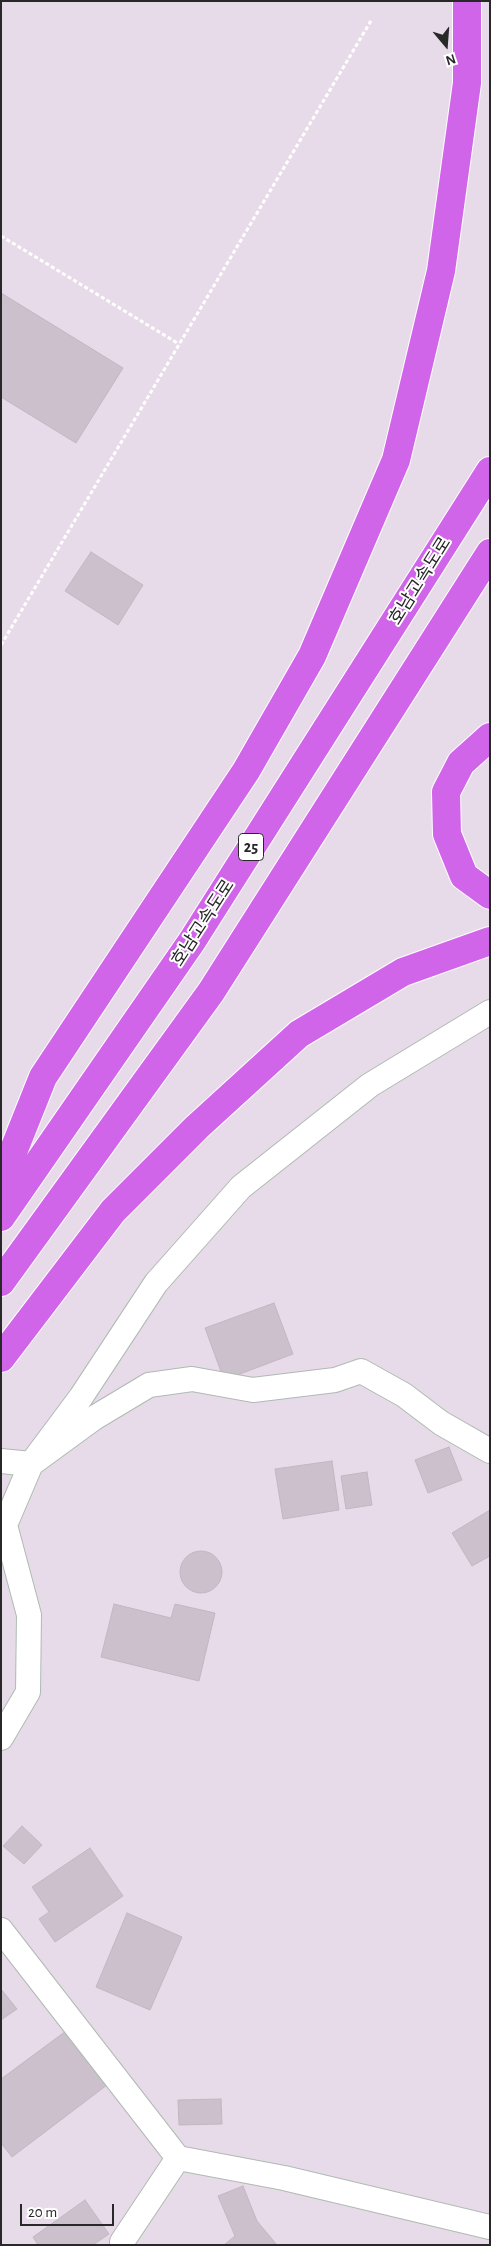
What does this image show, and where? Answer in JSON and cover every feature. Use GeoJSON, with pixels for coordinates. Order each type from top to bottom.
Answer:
{"type":"FeatureCollection","features":[{"type":"Feature","properties":{"kind":"highway"},"geometry":{"type":"LineString","coordinates":[[1,1182],[43,1077],[246,771],[312,656],[396,460],[441,271],[466,84],[467,1]]}},
{"type":"Feature","properties":{"kind":"highway","name":"호남고속도로"},"geometry":{"type":"LineString","coordinates":[[1,1216],[192,941],[490,470]]}},
{"type":"Feature","properties":{"kind":"highway","name":"25"},"geometry":{"type":"LineString","coordinates":[[1,1282],[211,992],[490,552]]}},
{"type":"Feature","properties":{"kind":"highway"},"geometry":{"type":"LineString","coordinates":[[490,737],[461,763],[446,792],[447,834],[464,876],[490,895]]}},
{"type":"Feature","properties":{"kind":"highway"},"geometry":{"type":"LineString","coordinates":[[1,1358],[113,1211],[197,1127],[300,1034],[403,972],[490,941]]}},
{"type":"Feature","properties":{"kind":"street"},"geometry":{"type":"LineString","coordinates":[[1,1738],[28,1692],[29,1615],[4,1525],[30,1464],[81,1397],[156,1283],[241,1187],[370,1085],[490,1012]]}},
{"type":"Feature","properties":{"kind":"street"},"geometry":{"type":"LineString","coordinates":[[1,1461],[30,1464],[94,1418],[149,1385],[192,1379],[253,1390],[335,1380],[361,1371],[404,1395],[441,1423],[490,1451]]}},
{"type":"Feature","properties":{"kind":"street"},"geometry":{"type":"LineString","coordinates":[[1,1930],[178,2158],[284,2178],[490,2227]]}},
{"type":"Feature","properties":{"kind":"street"},"geometry":{"type":"LineString","coordinates":[[122,2242],[178,2158]]}},
{"type":"Feature","properties":{"kind":"path"},"geometry":{"type":"LineString","coordinates":[[1,645],[372,19]]}},
{"type":"Feature","properties":{"kind":"path"},"geometry":{"type":"LineString","coordinates":[[1,236],[179,344]]}},
{"type":"Feature","properties":{"kind":"building"},"geometry":{"type":"Polygon","coordinates":[[[1,293],[123,368],[76,443],[1,397],[1,293]]]}},
{"type":"Feature","properties":{"kind":"building"},"geometry":{"type":"Polygon","coordinates":[[[91,552],[143,585],[118,625],[65,591],[91,552]]]}},
{"type":"Feature","properties":{"kind":"building"},"geometry":{"type":"Polygon","coordinates":[[[274,1303],[293,1354],[224,1380],[205,1328],[274,1303]]]}},
{"type":"Feature","properties":{"kind":"building"},"geometry":{"type":"Polygon","coordinates":[[[449,1447],[462,1480],[428,1493],[415,1460],[449,1447]]]}},
{"type":"Feature","properties":{"kind":"building"},"geometry":{"type":"Polygon","coordinates":[[[332,1461],[339,1510],[283,1519],[275,1469],[332,1461]]]}},
{"type":"Feature","properties":{"kind":"building"},"geometry":{"type":"Polygon","coordinates":[[[367,1472],[372,1505],[346,1509],[341,1476],[367,1472]]]}},
{"type":"Feature","properties":{"kind":"building"},"geometry":{"type":"Polygon","coordinates":[[[490,1510],[490,1556],[472,1566],[452,1533],[490,1510]]]}},
{"type":"Feature","properties":{"kind":"building"},"geometry":{"type":"Polygon","coordinates":[[[205,1551],[213,1554],[219,1560],[222,1572],[219,1584],[213,1590],[197,1593],[189,1590],[183,1584],[180,1568],[183,1560],[189,1554],[205,1551]]]}},
{"type":"Feature","properties":{"kind":"building"},"geometry":{"type":"Polygon","coordinates":[[[114,1604],[171,1618],[175,1604],[215,1613],[199,1681],[101,1657],[114,1604]]]}},
{"type":"Feature","properties":{"kind":"building"},"geometry":{"type":"Polygon","coordinates":[[[22,1826],[42,1845],[24,1864],[3,1846],[22,1826]]]}},
{"type":"Feature","properties":{"kind":"building"},"geometry":{"type":"Polygon","coordinates":[[[90,1848],[123,1896],[55,1942],[39,1919],[49,1912],[32,1887],[90,1848]]]}},
{"type":"Feature","properties":{"kind":"building"},"geometry":{"type":"Polygon","coordinates":[[[127,1913],[182,1937],[150,2010],[96,1987],[127,1913]]]}},
{"type":"Feature","properties":{"kind":"building"},"geometry":{"type":"Polygon","coordinates":[[[1,1989],[17,2009],[1,2020],[1,1989]]]}},
{"type":"Feature","properties":{"kind":"building"},"geometry":{"type":"Polygon","coordinates":[[[66,2031],[107,2085],[12,2157],[1,2143],[1,2079],[66,2031]]]}},
{"type":"Feature","properties":{"kind":"building"},"geometry":{"type":"Polygon","coordinates":[[[221,2099],[222,2124],[179,2125],[178,2100],[221,2099]]]}},
{"type":"Feature","properties":{"kind":"building"},"geometry":{"type":"Polygon","coordinates":[[[243,2186],[257,2221],[277,2245],[224,2245],[235,2236],[218,2196],[243,2186]]]}},
{"type":"Feature","properties":{"kind":"building"},"geometry":{"type":"Polygon","coordinates":[[[85,2200],[109,2234],[93,2245],[38,2245],[33,2237],[85,2200]]]}}]}
